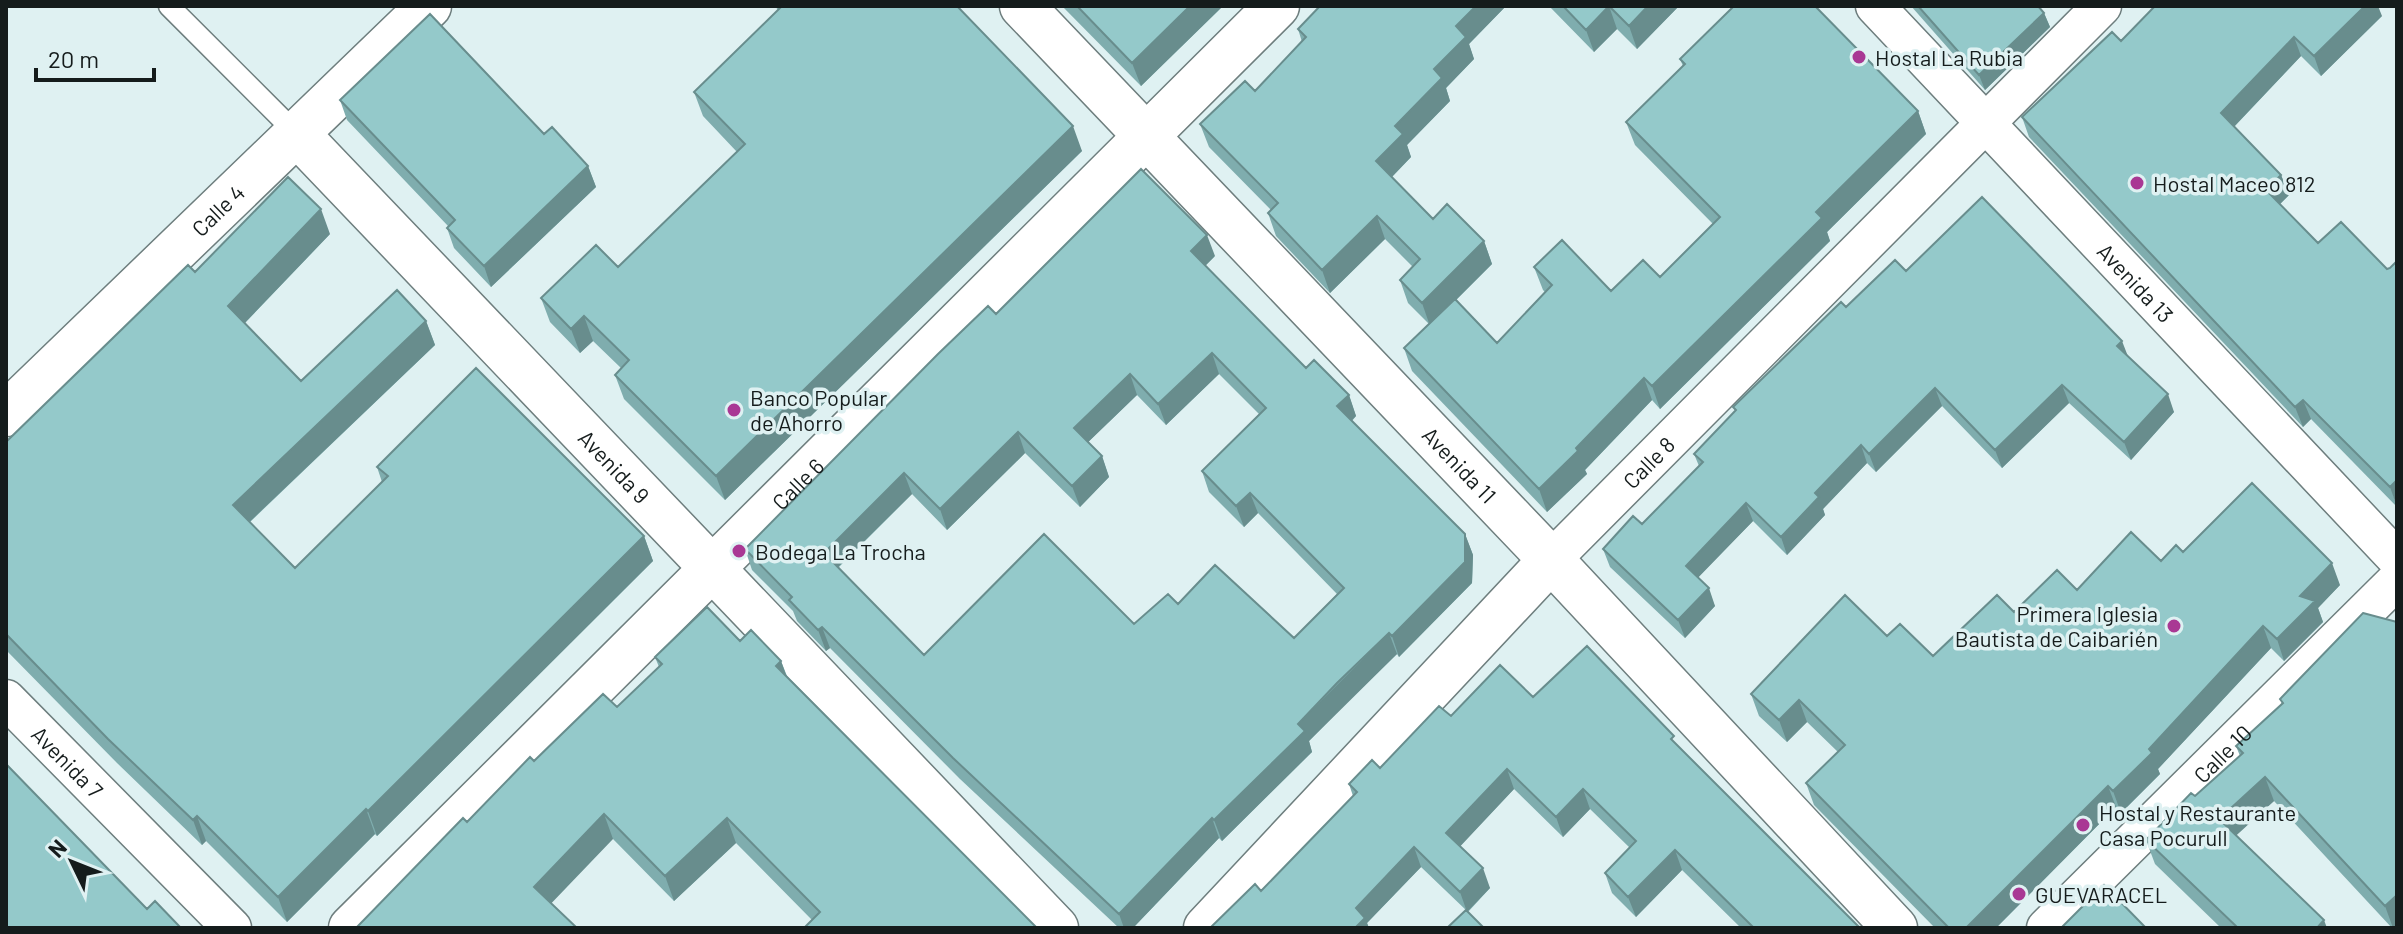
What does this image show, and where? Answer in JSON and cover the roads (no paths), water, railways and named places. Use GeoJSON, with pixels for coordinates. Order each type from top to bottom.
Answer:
{"type":"FeatureCollection","features":[{"type":"Feature","properties":{"kind":"street","name":"Calle 4"},"geometry":{"type":"LineString","coordinates":[[6,414],[429,6]]}},
{"type":"Feature","properties":{"kind":"street","name":"Avenida 11"},"geometry":{"type":"LineString","coordinates":[[1022,6],[1551,560],[1895,928]]}},
{"type":"Feature","properties":{"kind":"street","name":"Calle 6"},"geometry":{"type":"LineString","coordinates":[[351,928],[1277,6]]}},
{"type":"Feature","properties":{"kind":"street","name":"Avenida 13"},"geometry":{"type":"LineString","coordinates":[[1875,6],[2397,559]]}},
{"type":"Feature","properties":{"kind":"street","name":"Calle 8"},"geometry":{"type":"LineString","coordinates":[[1206,928],[1551,560],[2102,6]]}},
{"type":"Feature","properties":{"kind":"street","name":"Avenida 9"},"geometry":{"type":"LineString","coordinates":[[298,135],[1056,928]]}},
{"type":"Feature","properties":{"kind":"street","name":"Calle 10"},"geometry":{"type":"LineString","coordinates":[[2046,928],[2397,580]]}},
{"type":"Feature","properties":{"kind":"street","name":"Avenida 7"},"geometry":{"type":"LineString","coordinates":[[6,699],[232,928]]}},
{"type":"Feature","properties":{"kind":"lane","name":"Avenida 9"},"geometry":{"type":"LineString","coordinates":[[169,6],[298,135]]}},
{"type":"Feature","properties":{"kind":"place","name":"Hostal La Rubia"},"geometry":{"type":"Point","coordinates":[1859,57]}},
{"type":"Feature","properties":{"kind":"place","name":"Hostal Maceo 812"},"geometry":{"type":"Point","coordinates":[2137,183]}},
{"type":"Feature","properties":{"kind":"place","name":"Banco Popular de Ahorro"},"geometry":{"type":"Point","coordinates":[734,410]}},
{"type":"Feature","properties":{"kind":"place","name":"Bodega La Trocha"},"geometry":{"type":"Point","coordinates":[739,551]}},
{"type":"Feature","properties":{"kind":"place","name":"Primera Iglesia Bautista de Caibarién"},"geometry":{"type":"Point","coordinates":[2174,626]}},
{"type":"Feature","properties":{"kind":"place","name":"Hostal y Restaurante Casa Pocurull"},"geometry":{"type":"Point","coordinates":[2083,825]}},
{"type":"Feature","properties":{"kind":"place","name":"GUEVARACEL"},"geometry":{"type":"Point","coordinates":[2019,894]}}]}
